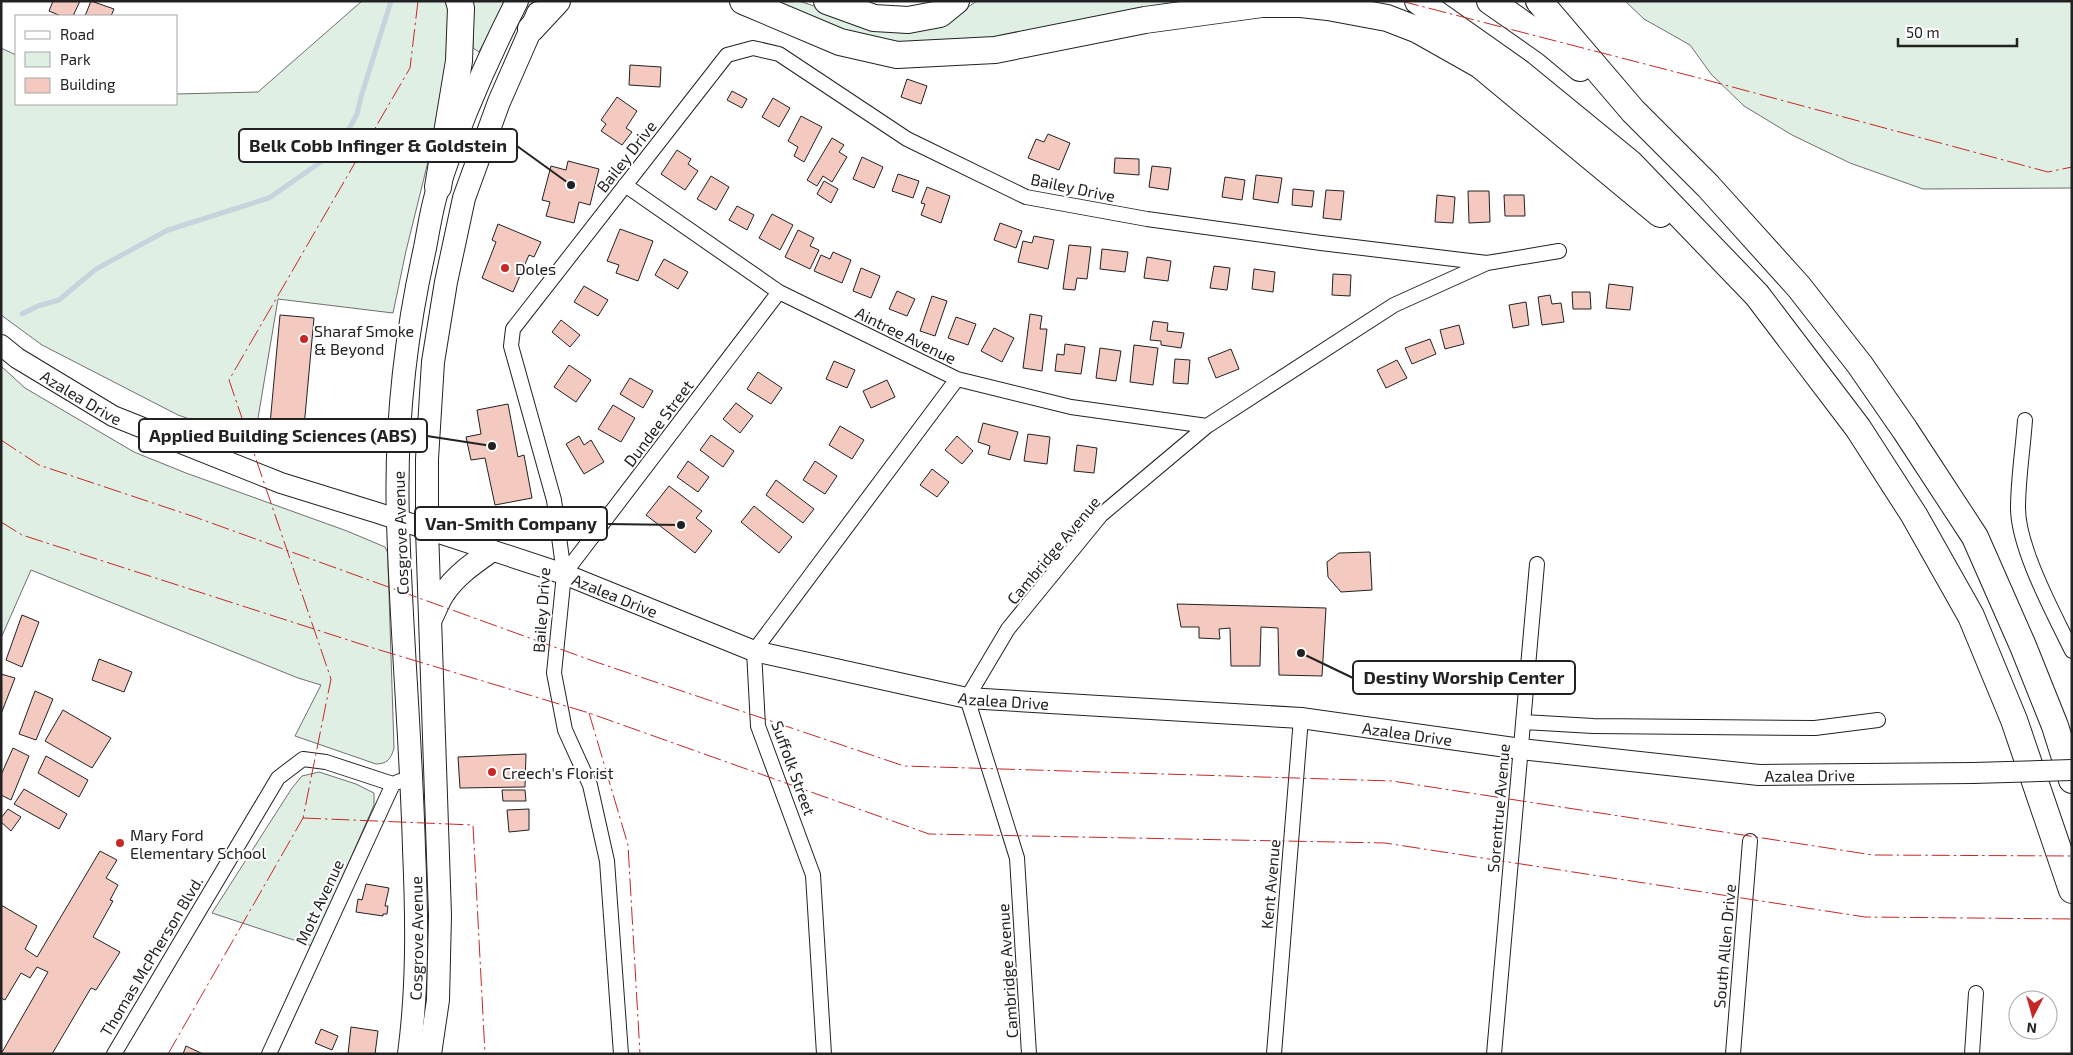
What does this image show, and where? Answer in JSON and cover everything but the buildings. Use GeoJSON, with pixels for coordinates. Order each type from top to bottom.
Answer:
{"type":"FeatureCollection","features":[{"type":"Feature","properties":{"kind":"highway"},"geometry":{"type":"LineString","coordinates":[[438,187],[459,61],[461,8],[459,1]]}},
{"type":"Feature","properties":{"kind":"highway"},"geometry":{"type":"LineString","coordinates":[[531,29],[557,1]]}},
{"type":"Feature","properties":{"kind":"highway"},"geometry":{"type":"LineString","coordinates":[[744,1],[840,42],[897,55],[995,50],[1145,20],[1262,4],[1301,4],[1328,7],[1386,18],[1418,30],[1480,65],[1756,295]]}},
{"type":"Feature","properties":{"kind":"highway"},"geometry":{"type":"LineString","coordinates":[[827,1],[874,18],[908,20],[940,14],[956,1]]}},
{"type":"Feature","properties":{"kind":"highway"},"geometry":{"type":"LineString","coordinates":[[1418,1],[1520,73],[1630,163],[1756,295],[1858,428],[1914,514],[1971,616],[2014,720],[2072,890]]}},
{"type":"Feature","properties":{"kind":"highway"},"geometry":{"type":"LineString","coordinates":[[1490,1],[1550,43],[1633,111]]}},
{"type":"Feature","properties":{"kind":"highway"},"geometry":{"type":"LineString","coordinates":[[1539,1],[1633,111],[1708,186],[1799,287],[1860,365],[1905,430],[1975,537],[2023,646],[2055,726],[2072,780]]}},
{"type":"Feature","properties":{"kind":"main road","name":"Cosgrove Avenue"},"geometry":{"type":"LineString","coordinates":[[409,1054],[414,1012],[417,931],[402,780],[398,458],[405,358],[419,275],[438,187],[477,88],[517,1]]}},
{"type":"Feature","properties":{"kind":"main road","name":"Cosgrove Avenue"},"geometry":{"type":"LineString","coordinates":[[430,1054],[438,1000],[440,915],[427,529],[427,458],[433,362],[464,198],[499,102],[545,1]]}},
{"type":"Feature","properties":{"kind":"main road"},"geometry":{"type":"LineString","coordinates":[[430,621],[443,593],[450,584],[491,550]]}},
{"type":"Feature","properties":{"kind":"street","name":"Bailey Drive"},"geometry":{"type":"LineString","coordinates":[[621,1054],[607,861],[590,784],[565,730],[554,673],[564,574],[554,500],[511,346],[513,329],[728,55],[753,48],[779,54],[907,139],[1026,197],[1156,221],[1321,244],[1487,263]]}},
{"type":"Feature","properties":{"kind":"street","name":"Aintree Avenue"},"geometry":{"type":"LineString","coordinates":[[625,185],[780,292],[957,379],[1071,407],[1207,426]]}},
{"type":"Feature","properties":{"kind":"street","name":"Cambridge Avenue"},"geometry":{"type":"LineString","coordinates":[[1029,1054],[1017,858],[966,698],[1008,629],[1101,515],[1207,426],[1394,305],[1487,263],[1559,251]]}},
{"type":"Feature","properties":{"kind":"street","name":"Dundee Street"},"geometry":{"type":"LineString","coordinates":[[564,574],[780,292]]}},
{"type":"Feature","properties":{"kind":"street","name":"Azalea Drive"},"geometry":{"type":"LineString","coordinates":[[1,345],[17,358],[112,416],[280,483],[564,574],[754,651],[966,698],[1301,718],[1521,749],[1759,775],[2072,770]]}},
{"type":"Feature","properties":{"kind":"street"},"geometry":{"type":"LineString","coordinates":[[754,651],[957,379]]}},
{"type":"Feature","properties":{"kind":"street"},"geometry":{"type":"LineString","coordinates":[[2025,420],[2018,510],[2022,537],[2040,585],[2072,651]]}},
{"type":"Feature","properties":{"kind":"street","name":"Sorentrue Avenue"},"geometry":{"type":"LineString","coordinates":[[1494,1054],[1537,564]]}},
{"type":"Feature","properties":{"kind":"street","name":"Suffolk Street"},"geometry":{"type":"LineString","coordinates":[[754,651],[758,726],[813,875],[824,1054]]}},
{"type":"Feature","properties":{"kind":"street","name":"Kent Avenue"},"geometry":{"type":"LineString","coordinates":[[1274,1054],[1301,718]]}},
{"type":"Feature","properties":{"kind":"street"},"geometry":{"type":"LineString","coordinates":[[1523,722],[1593,726],[1815,728],[1878,720]]}},
{"type":"Feature","properties":{"kind":"street","name":"Thomas McPherson Blvd."},"geometry":{"type":"LineString","coordinates":[[114,1054],[278,778],[303,760],[326,762],[402,780]]}},
{"type":"Feature","properties":{"kind":"street","name":"Mott Avenue"},"geometry":{"type":"LineString","coordinates":[[269,1054],[402,780]]}},
{"type":"Feature","properties":{"kind":"street","name":"South Allen Drive"},"geometry":{"type":"LineString","coordinates":[[1733,1054],[1750,841]]}},
{"type":"Feature","properties":{"kind":"street"},"geometry":{"type":"LineString","coordinates":[[1972,1054],[1976,994]]}},
{"type":"Feature","properties":{"kind":"green space"},"geometry":{"type":"Polygon","coordinates":[[[362,1],[452,1],[453,60],[406,251],[393,313],[278,299],[254,442],[178,415],[42,345],[1,315],[1,48],[15,55],[15,105],[178,105],[178,94],[258,92],[362,1]]]}},
{"type":"Feature","properties":{"kind":"green space"},"geometry":{"type":"Polygon","coordinates":[[[472,1],[506,1],[479,52],[473,48],[472,1]]]}},
{"type":"Feature","properties":{"kind":"green space"},"geometry":{"type":"Polygon","coordinates":[[[765,1],[799,1],[850,18],[951,18],[977,1],[1205,1],[1032,35],[904,45],[861,37],[765,1]]]}},
{"type":"Feature","properties":{"kind":"green space"},"geometry":{"type":"Polygon","coordinates":[[[1625,1],[2072,1],[2072,188],[1923,189],[1850,163],[1792,135],[1744,106],[1711,74],[1690,45],[1644,19],[1625,1]]]}},
{"type":"Feature","properties":{"kind":"green space"},"geometry":{"type":"Polygon","coordinates":[[[1,366],[25,388],[134,452],[186,473],[347,531],[385,547],[388,553],[394,748],[388,760],[376,764],[295,736],[321,685],[298,678],[31,570],[1,638],[1,366]]]}},
{"type":"Feature","properties":{"kind":"green space"},"geometry":{"type":"Polygon","coordinates":[[[319,772],[356,784],[374,793],[374,805],[312,946],[212,913],[292,788],[302,776],[319,772]]]}},
{"type":"Feature","properties":{"kind":"waterway"},"geometry":{"type":"LineString","coordinates":[[22,314],[38,306],[59,300],[96,269],[168,230],[269,198],[328,157],[342,142],[357,114],[391,1]]}},
{"type":"Feature","properties":{"kind":"power"},"geometry":{"type":"LineString","coordinates":[[168,1054],[303,818],[331,679],[229,380],[410,68],[418,1]]}},
{"type":"Feature","properties":{"kind":"power"},"geometry":{"type":"LineString","coordinates":[[1401,1],[1699,78],[2048,172],[2072,167]]}},
{"type":"Feature","properties":{"kind":"power"},"geometry":{"type":"LineString","coordinates":[[1,440],[39,465],[192,516],[596,662],[904,766],[1392,781],[1873,855],[2072,856]]}},
{"type":"Feature","properties":{"kind":"power"},"geometry":{"type":"LineString","coordinates":[[1,522],[22,535],[373,648],[589,713],[929,834],[1385,843],[1865,917],[2072,919]]}},
{"type":"Feature","properties":{"kind":"power"},"geometry":{"type":"LineString","coordinates":[[589,713],[628,845],[640,1054]]}},
{"type":"Feature","properties":{"kind":"power"},"geometry":{"type":"LineString","coordinates":[[303,818],[473,825],[485,1054]]}},
{"type":"Feature","properties":{"kind":"place","name":"Belk Cobb Infinger & Goldstein"},"geometry":{"type":"Point","coordinates":[571,185]}},
{"type":"Feature","properties":{"kind":"place","name":"Doles"},"geometry":{"type":"Point","coordinates":[505,268]}},
{"type":"Feature","properties":{"kind":"place","name":"Sharaf Smoke & Beyond"},"geometry":{"type":"Point","coordinates":[304,339]}},
{"type":"Feature","properties":{"kind":"place","name":"Applied Building Sciences (ABS)"},"geometry":{"type":"Point","coordinates":[492,446]}},
{"type":"Feature","properties":{"kind":"place","name":"Van-Smith Company"},"geometry":{"type":"Point","coordinates":[681,525]}},
{"type":"Feature","properties":{"kind":"place","name":"Destiny Worship Center"},"geometry":{"type":"Point","coordinates":[1301,653]}},
{"type":"Feature","properties":{"kind":"place","name":"Creech's Florist"},"geometry":{"type":"Point","coordinates":[492,772]}},
{"type":"Feature","properties":{"kind":"place","name":"Mary Ford Elementary School"},"geometry":{"type":"Point","coordinates":[120,843]}}]}
